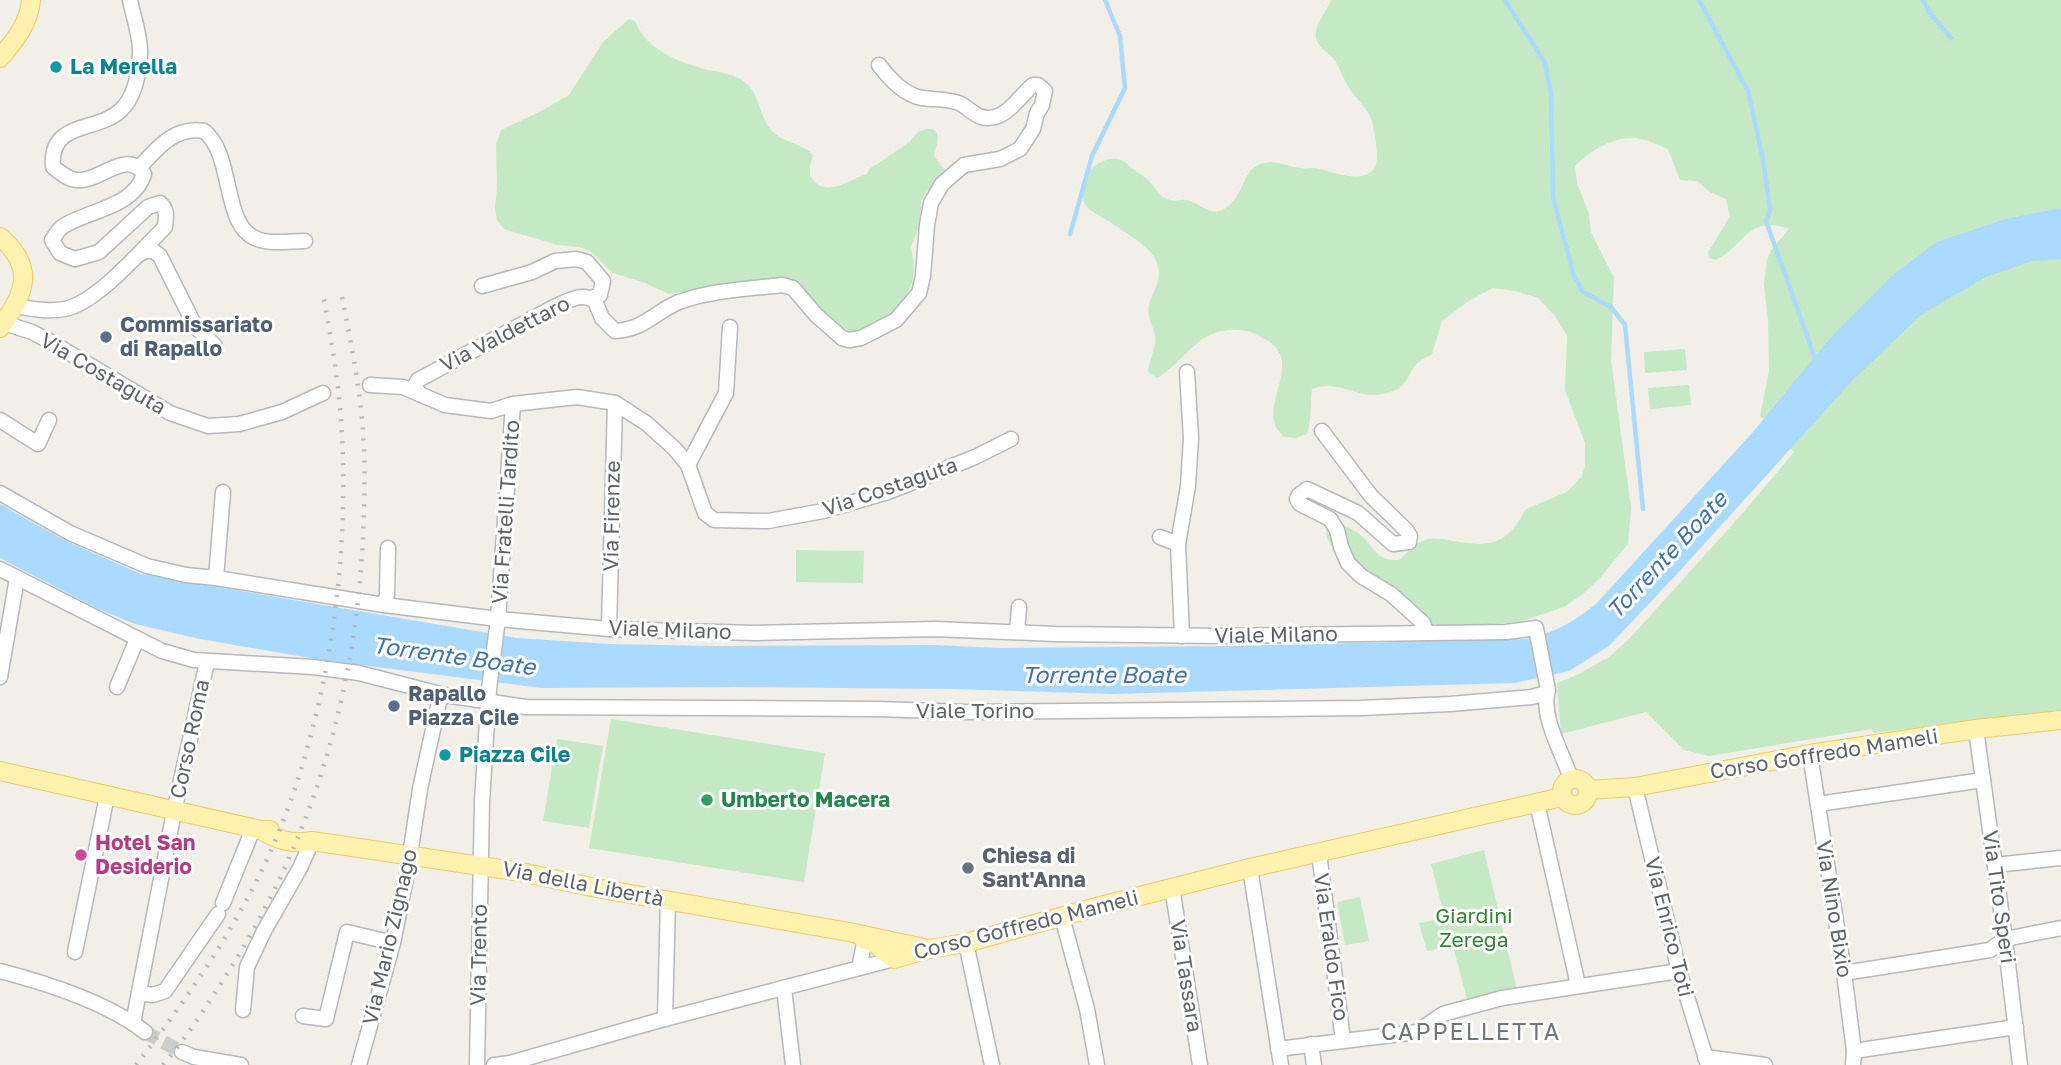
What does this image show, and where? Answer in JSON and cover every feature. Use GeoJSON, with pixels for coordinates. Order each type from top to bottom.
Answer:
{"type":"FeatureCollection","features":[{"type":"Feature","properties":{"kind":"main road"},"geometry":{"type":"LineString","coordinates":[[0,58],[21,33],[32,0]]}},
{"type":"Feature","properties":{"kind":"main road"},"geometry":{"type":"LineString","coordinates":[[0,237],[18,257],[22,271],[22,292],[16,306],[2,325]]}},
{"type":"Feature","properties":{"kind":"main road","name":"Corso Goffredo Mameli"},"geometry":{"type":"LineString","coordinates":[[1588,790],[1635,787],[1810,754],[1976,729],[2061,720]]}},
{"type":"Feature","properties":{"kind":"main road","name":"Via della Libertà"},"geometry":{"type":"LineString","coordinates":[[0,771],[257,830],[283,829],[311,841],[521,872],[929,949]]}},
{"type":"Feature","properties":{"kind":"main road"},"geometry":{"type":"LineString","coordinates":[[1571,779],[1582,780],[1588,790],[1587,798],[1580,804],[1572,805],[1562,797],[1562,788],[1571,779]]}},
{"type":"Feature","properties":{"kind":"main road","name":"Corso Goffredo Mameli"},"geometry":{"type":"LineString","coordinates":[[894,959],[929,949],[967,943],[1250,868],[1562,797]]}},
{"type":"Feature","properties":{"kind":"main road","name":"Via della Libertà"},"geometry":{"type":"LineString","coordinates":[[859,936],[874,943],[894,959]]}},
{"type":"Feature","properties":{"kind":"street"},"geometry":{"type":"LineString","coordinates":[[16,306],[44,311],[67,309],[92,297],[165,227],[165,208],[160,203],[149,207],[99,253],[75,259],[60,253],[52,240],[61,228],[119,202],[139,186],[144,174],[133,164],[118,165],[91,179],[77,181],[53,167],[52,154],[57,142],[65,135],[84,126],[105,121],[117,114],[129,101],[141,52],[130,0]]}},
{"type":"Feature","properties":{"kind":"street","name":"Via Valdettaro"},"geometry":{"type":"LineString","coordinates":[[419,394],[415,385],[426,375],[577,297],[595,301],[602,318],[615,331],[635,328],[676,304],[702,295],[782,285],[793,288],[816,315],[842,338],[861,338],[896,320],[919,293],[931,203],[942,184],[964,165],[1000,159],[1020,149],[1033,129],[1045,91],[1038,85],[1033,85],[1004,113],[996,117],[976,117],[961,104],[920,98],[907,93],[888,77],[879,65]]}},
{"type":"Feature","properties":{"kind":"street"},"geometry":{"type":"LineString","coordinates":[[139,168],[157,148],[182,131],[204,131],[215,140],[221,154],[230,197],[247,233],[262,240],[305,241]]}},
{"type":"Feature","properties":{"kind":"street"},"geometry":{"type":"LineString","coordinates":[[136,256],[147,250],[160,256],[195,326],[215,346]]}},
{"type":"Feature","properties":{"kind":"street"},"geometry":{"type":"LineString","coordinates":[[482,286],[532,272],[555,261],[576,258],[587,262],[603,281],[600,295],[591,298]]}},
{"type":"Feature","properties":{"kind":"street","name":"Via Costaguta"},"geometry":{"type":"LineString","coordinates":[[2,325],[32,332],[170,413],[208,426],[239,424],[282,412],[323,393]]}},
{"type":"Feature","properties":{"kind":"street"},"geometry":{"type":"LineString","coordinates":[[688,465],[726,394],[730,327]]}},
{"type":"Feature","properties":{"kind":"street"},"geometry":{"type":"LineString","coordinates":[[1182,636],[1178,544],[1188,486],[1191,438],[1187,372]]}},
{"type":"Feature","properties":{"kind":"street","name":"Via Costaguta"},"geometry":{"type":"LineString","coordinates":[[370,385],[403,387],[445,405],[491,411],[513,404],[577,397],[615,403],[646,423],[674,448],[688,465],[705,513],[714,520],[768,521],[823,511],[888,492],[975,457],[1011,439]]}},
{"type":"Feature","properties":{"kind":"street","name":"Via Firenze"},"geometry":{"type":"LineString","coordinates":[[610,629],[615,403]]}},
{"type":"Feature","properties":{"kind":"street","name":"Via Fratelli Tardito"},"geometry":{"type":"LineString","coordinates":[[489,697],[513,404]]}},
{"type":"Feature","properties":{"kind":"street"},"geometry":{"type":"LineString","coordinates":[[0,420],[38,444],[49,420]]}},
{"type":"Feature","properties":{"kind":"street"},"geometry":{"type":"LineString","coordinates":[[1322,431],[1371,496],[1406,530],[1410,536],[1409,542],[1393,544],[1358,513],[1307,489],[1298,495],[1297,499],[1300,504],[1330,519],[1337,530],[1348,562],[1361,576],[1391,594],[1423,623],[1427,634]]}},
{"type":"Feature","properties":{"kind":"street"},"geometry":{"type":"LineString","coordinates":[[216,578],[223,492]]}},
{"type":"Feature","properties":{"kind":"street","name":"Viale Milano"},"geometry":{"type":"LineString","coordinates":[[0,493],[70,533],[148,566],[186,575],[497,623],[755,633],[935,629],[1182,636],[1427,634],[1506,632],[1536,628],[1547,692]]}},
{"type":"Feature","properties":{"kind":"street"},"geometry":{"type":"LineString","coordinates":[[1160,537],[1178,544]]}},
{"type":"Feature","properties":{"kind":"street"},"geometry":{"type":"LineString","coordinates":[[384,605],[387,595],[388,548]]}},
{"type":"Feature","properties":{"kind":"street","name":"Viale Torino"},"geometry":{"type":"LineString","coordinates":[[0,569],[162,651],[207,662],[313,667],[359,673],[444,695],[489,697],[526,707],[980,712],[1360,708],[1532,697],[1547,692]]}},
{"type":"Feature","properties":{"kind":"street"},"geometry":{"type":"LineString","coordinates":[[0,676],[17,578]]}},
{"type":"Feature","properties":{"kind":"street"},"geometry":{"type":"LineString","coordinates":[[1017,632],[1019,607]]}},
{"type":"Feature","properties":{"kind":"street"},"geometry":{"type":"LineString","coordinates":[[117,687],[137,639]]}},
{"type":"Feature","properties":{"kind":"street","name":"Corso Roma"},"geometry":{"type":"LineString","coordinates":[[0,971],[53,986],[139,1027],[139,993],[174,811],[207,662]]}},
{"type":"Feature","properties":{"kind":"street"},"geometry":{"type":"LineString","coordinates":[[1547,692],[1547,708],[1554,736],[1571,779]]}},
{"type":"Feature","properties":{"kind":"street","name":"Via Mario Zignago"},"geometry":{"type":"LineString","coordinates":[[359,1065],[393,943],[416,808],[439,702],[444,695]]}},
{"type":"Feature","properties":{"kind":"street","name":"Via Trento"},"geometry":{"type":"LineString","coordinates":[[477,1065],[482,802],[489,697]]}},
{"type":"Feature","properties":{"kind":"street","name":"Via Tito Speri"},"geometry":{"type":"LineString","coordinates":[[1976,729],[2020,1065]]}},
{"type":"Feature","properties":{"kind":"street","name":"Via Nino Bixio"},"geometry":{"type":"LineString","coordinates":[[1810,754],[1844,973],[1854,1058]]}},
{"type":"Feature","properties":{"kind":"street"},"geometry":{"type":"LineString","coordinates":[[1818,804],[1983,780]]}},
{"type":"Feature","properties":{"kind":"street","name":"Via Enrico Toti"},"geometry":{"type":"LineString","coordinates":[[1635,787],[1679,971],[1707,1061]]}},
{"type":"Feature","properties":{"kind":"street"},"geometry":{"type":"LineString","coordinates":[[75,953],[107,796]]}},
{"type":"Feature","properties":{"kind":"street"},"geometry":{"type":"LineString","coordinates":[[1537,803],[1578,985]]}},
{"type":"Feature","properties":{"kind":"street"},"geometry":{"type":"LineString","coordinates":[[139,993],[153,995],[165,991],[221,908],[257,830]]}},
{"type":"Feature","properties":{"kind":"street"},"geometry":{"type":"LineString","coordinates":[[243,1010],[247,967],[300,868],[311,841]]}},
{"type":"Feature","properties":{"kind":"street","name":"Via Eraldo Fico"},"geometry":{"type":"LineString","coordinates":[[1318,853],[1343,1040]]}},
{"type":"Feature","properties":{"kind":"street"},"geometry":{"type":"LineString","coordinates":[[1995,865],[2061,858]]}},
{"type":"Feature","properties":{"kind":"street"},"geometry":{"type":"LineString","coordinates":[[1250,868],[1281,1065]]}},
{"type":"Feature","properties":{"kind":"street","name":"Via Tassara"},"geometry":{"type":"LineString","coordinates":[[1172,887],[1200,1065]]}},
{"type":"Feature","properties":{"kind":"street"},"geometry":{"type":"LineString","coordinates":[[665,1019],[668,900]]}},
{"type":"Feature","properties":{"kind":"street"},"geometry":{"type":"LineString","coordinates":[[1062,917],[1087,1009],[1097,1065]]}},
{"type":"Feature","properties":{"kind":"street"},"geometry":{"type":"LineString","coordinates":[[1844,973],[1990,950],[2005,939],[2061,928]]}},
{"type":"Feature","properties":{"kind":"street"},"geometry":{"type":"LineString","coordinates":[[303,1016],[326,1019],[347,932],[393,943]]}},
{"type":"Feature","properties":{"kind":"street"},"geometry":{"type":"LineString","coordinates":[[859,936],[863,952],[859,968]]}},
{"type":"Feature","properties":{"kind":"street"},"geometry":{"type":"LineString","coordinates":[[967,943],[992,1065]]}},
{"type":"Feature","properties":{"kind":"street","name":"Corso Goffredo Mameli"},"geometry":{"type":"LineString","coordinates":[[494,1065],[510,1063],[894,959]]}},
{"type":"Feature","properties":{"kind":"street"},"geometry":{"type":"LineString","coordinates":[[1278,1049],[1417,1032],[1443,1014],[1502,998],[1679,971]]}},
{"type":"Feature","properties":{"kind":"street"},"geometry":{"type":"LineString","coordinates":[[784,988],[793,1065]]}},
{"type":"Feature","properties":{"kind":"street"},"geometry":{"type":"LineString","coordinates":[[1854,1058],[2016,1027]]}},
{"type":"Feature","properties":{"kind":"street"},"geometry":{"type":"LineString","coordinates":[[1311,1044],[1314,1065]]}},
{"type":"Feature","properties":{"kind":"street"},"geometry":{"type":"LineString","coordinates":[[183,1057],[241,1065]]}},
{"type":"Feature","properties":{"kind":"street"},"geometry":{"type":"LineString","coordinates":[[1707,1061],[1765,1065]]}},
{"type":"Feature","properties":{"kind":"green space"},"geometry":{"type":"Polygon","coordinates":[[[1331,0],[2061,0],[2061,710],[1874,733],[1872,729],[1709,756],[1684,750],[1646,712],[1561,734],[1557,683],[1609,657],[1630,638],[1794,452],[1760,416],[1769,371],[1764,285],[1767,260],[1771,250],[1789,229],[1775,225],[1764,226],[1748,234],[1716,260],[1709,258],[1708,253],[1730,216],[1726,199],[1710,192],[1697,181],[1680,180],[1668,149],[1652,142],[1626,138],[1610,142],[1575,166],[1577,183],[1589,214],[1591,232],[1614,278],[1611,360],[1631,508],[1628,544],[1599,579],[1564,607],[1519,622],[1448,627],[1426,622],[1373,576],[1333,549],[1327,538],[1326,527],[1336,522],[1348,527],[1363,537],[1380,556],[1392,560],[1399,560],[1418,543],[1428,539],[1488,543],[1497,541],[1512,530],[1526,509],[1567,492],[1582,476],[1585,443],[1565,390],[1567,335],[1554,315],[1538,298],[1493,288],[1470,300],[1442,321],[1432,354],[1416,365],[1403,384],[1393,391],[1370,395],[1333,386],[1312,389],[1307,434],[1296,438],[1284,437],[1274,420],[1273,410],[1281,378],[1281,358],[1273,344],[1255,334],[1233,330],[1212,334],[1197,343],[1157,378],[1148,372],[1155,341],[1148,310],[1158,279],[1158,265],[1142,244],[1085,205],[1082,187],[1085,178],[1098,164],[1119,159],[1147,179],[1164,198],[1187,200],[1213,212],[1224,209],[1232,202],[1251,171],[1266,162],[1297,168],[1315,168],[1347,176],[1370,173],[1375,167],[1377,157],[1370,116],[1350,90],[1333,58],[1316,38],[1318,23],[1331,0]]]}},
{"type":"Feature","properties":{"kind":"green space"},"geometry":{"type":"Polygon","coordinates":[[[629,19],[635,21],[647,40],[665,54],[697,67],[735,77],[749,86],[772,131],[813,155],[810,176],[823,187],[837,186],[867,174],[869,169],[908,143],[918,132],[928,129],[936,132],[938,139],[934,156],[946,172],[921,201],[920,224],[911,247],[913,279],[907,295],[890,317],[858,332],[852,332],[837,326],[797,286],[703,289],[669,294],[613,273],[590,251],[558,245],[504,229],[497,220],[495,209],[496,144],[501,130],[569,95],[603,42],[629,19]]]}},
{"type":"Feature","properties":{"kind":"green space"},"geometry":{"type":"Polygon","coordinates":[[[1685,349],[1687,370],[1645,373],[1644,352],[1685,349]]]}},
{"type":"Feature","properties":{"kind":"green space"},"geometry":{"type":"Polygon","coordinates":[[[1689,385],[1691,405],[1650,409],[1648,388],[1689,385]]]}},
{"type":"Feature","properties":{"kind":"green space"},"geometry":{"type":"Polygon","coordinates":[[[796,550],[864,551],[863,583],[796,582],[796,550]]]}},
{"type":"Feature","properties":{"kind":"green space","name":"Umberto Macera"},"geometry":{"type":"Polygon","coordinates":[[[611,719],[825,753],[804,882],[589,848],[611,719]]]}},
{"type":"Feature","properties":{"kind":"green space"},"geometry":{"type":"Polygon","coordinates":[[[557,739],[603,746],[589,828],[543,821],[557,739]]]}},
{"type":"Feature","properties":{"kind":"green space","name":"Giardini Zerega"},"geometry":{"type":"Polygon","coordinates":[[[1484,850],[1517,990],[1467,999],[1453,946],[1427,951],[1419,923],[1445,918],[1431,864],[1484,850]]]}},
{"type":"Feature","properties":{"kind":"green space"},"geometry":{"type":"Polygon","coordinates":[[[1360,897],[1369,941],[1345,945],[1337,902],[1360,897]]]}},
{"type":"Feature","properties":{"kind":"water","name":"Torrente Boate"},"geometry":{"type":"Polygon","coordinates":[[[2061,208],[2061,259],[2032,261],[1986,277],[1921,315],[1852,381],[1609,646],[1569,671],[1515,683],[1112,694],[951,689],[541,688],[322,660],[200,639],[135,624],[98,609],[0,558],[0,504],[62,539],[141,574],[517,638],[610,644],[934,645],[1000,648],[1526,639],[1563,626],[1596,604],[1753,432],[1831,337],[1894,274],[1937,242],[2005,219],[2061,208]]]}},
{"type":"Feature","properties":{"kind":"waterway"},"geometry":{"type":"LineString","coordinates":[[1070,234],[1092,156],[1125,88],[1120,36],[1105,0]]}},
{"type":"Feature","properties":{"kind":"waterway"},"geometry":{"type":"LineString","coordinates":[[1505,0],[1545,63],[1551,93],[1553,197],[1574,276],[1583,292],[1611,307],[1625,325],[1643,509]]}},
{"type":"Feature","properties":{"kind":"waterway"},"geometry":{"type":"LineString","coordinates":[[1699,0],[1748,91],[1763,159],[1770,210],[1766,221],[1816,361]]}},
{"type":"Feature","properties":{"kind":"waterway"},"geometry":{"type":"LineString","coordinates":[[1923,0],[1929,12],[1951,38]]}},
{"type":"Feature","properties":{"kind":"tunnel"},"geometry":{"type":"LineString","coordinates":[[145,1032],[182,1052]]}},
{"type":"Feature","properties":{"kind":"railway"},"geometry":{"type":"LineString","coordinates":[[163,1065],[189,1032],[263,913],[293,850],[317,787],[336,722],[350,657],[364,520],[361,409],[341,292]]}},
{"type":"Feature","properties":{"kind":"railway"},"geometry":{"type":"LineString","coordinates":[[136,1065],[211,960],[245,904],[273,846],[292,797],[321,692],[338,582],[343,473],[338,389],[323,295]]}},
{"type":"Feature","properties":{"kind":"place","name":"La Merella"},"geometry":{"type":"Point","coordinates":[56,67]}},
{"type":"Feature","properties":{"kind":"place","name":"Commissariato di Rapallo"},"geometry":{"type":"Point","coordinates":[106,337]}},
{"type":"Feature","properties":{"kind":"place","name":"Rapallo Piazza Cile"},"geometry":{"type":"Point","coordinates":[394,706]}},
{"type":"Feature","properties":{"kind":"place","name":"Piazza Cile"},"geometry":{"type":"Point","coordinates":[445,755]}},
{"type":"Feature","properties":{"kind":"place","name":"Umberto Macera"},"geometry":{"type":"Point","coordinates":[707,800]}},
{"type":"Feature","properties":{"kind":"place","name":"Hotel San Desiderio"},"geometry":{"type":"Point","coordinates":[81,855]}},
{"type":"Feature","properties":{"kind":"place","name":"Chiesa di Sant'Anna"},"geometry":{"type":"Point","coordinates":[968,868]}},
{"type":"Feature","properties":{"kind":"district","name":"CAPPELLETTA"},"geometry":{"type":"Point","coordinates":[1471,1032]}}]}
